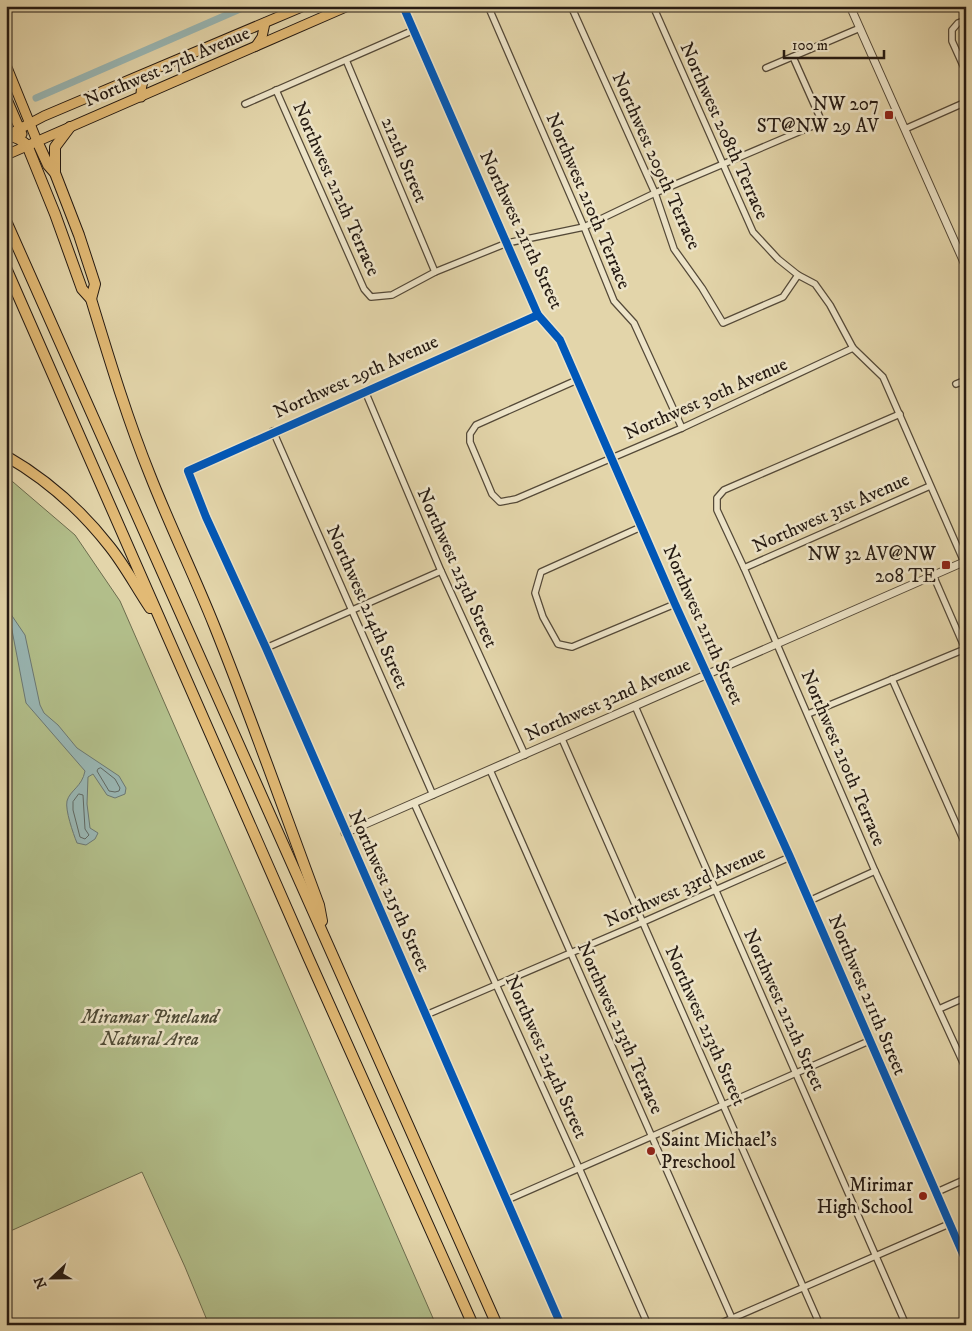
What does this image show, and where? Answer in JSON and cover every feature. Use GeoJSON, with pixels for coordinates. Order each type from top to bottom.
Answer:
{"type":"FeatureCollection","features":[{"type":"Feature","properties":{"kind":"highway"},"geometry":{"type":"LineString","coordinates":[[55,173],[55,147],[70,126]]}},
{"type":"Feature","properties":{"kind":"highway"},"geometry":{"type":"LineString","coordinates":[[7,135],[19,138],[27,146],[55,214],[82,288],[91,299],[117,382],[148,470],[214,625],[319,905],[325,939]]}},
{"type":"Feature","properties":{"kind":"highway"},"geometry":{"type":"LineString","coordinates":[[38,141],[48,165],[55,173],[79,235],[94,284],[91,299]]}},
{"type":"Feature","properties":{"kind":"highway"},"geometry":{"type":"LineString","coordinates":[[6,221],[497,1325]]}},
{"type":"Feature","properties":{"kind":"highway"},"geometry":{"type":"LineString","coordinates":[[6,268],[301,941],[473,1325]]}},
{"type":"Feature","properties":{"kind":"highway"},"geometry":{"type":"LineString","coordinates":[[6,456],[36,476],[93,526],[125,567],[165,629]]}},
{"type":"Feature","properties":{"kind":"main road","name":"Northwest 27th Avenue"},"geometry":{"type":"LineString","coordinates":[[7,135],[30,122],[304,6]]}},
{"type":"Feature","properties":{"kind":"main road","name":"Northwest 27th Avenue"},"geometry":{"type":"LineString","coordinates":[[6,155],[348,6]]}},
{"type":"Feature","properties":{"kind":"main road"},"geometry":{"type":"LineString","coordinates":[[256,46],[262,37],[265,23],[281,32],[288,32]]}},
{"type":"Feature","properties":{"kind":"main road"},"geometry":{"type":"LineString","coordinates":[[6,65],[38,141]]}},
{"type":"Feature","properties":{"kind":"main road"},"geometry":{"type":"LineString","coordinates":[[141,97],[141,85],[144,79],[157,67]]}},
{"type":"Feature","properties":{"kind":"main road"},"geometry":{"type":"LineString","coordinates":[[6,97],[27,146]]}},
{"type":"Feature","properties":{"kind":"street","name":"Northwest 211th Street"},"geometry":{"type":"LineString","coordinates":[[403,6],[538,315],[560,340],[675,604],[790,857],[966,1261]]}},
{"type":"Feature","properties":{"kind":"street","name":"Northwest 210th Terrace"},"geometry":{"type":"LineString","coordinates":[[488,6],[614,301],[634,322],[682,428]]}},
{"type":"Feature","properties":{"kind":"street","name":"Northwest 209th Terrace"},"geometry":{"type":"LineString","coordinates":[[571,6],[654,193],[674,249],[702,288],[723,323],[783,297],[798,275]]}},
{"type":"Feature","properties":{"kind":"street","name":"Northwest 208th Terrace"},"geometry":{"type":"LineString","coordinates":[[652,6],[753,232],[778,259],[798,275],[815,284],[830,305],[853,348],[883,377],[965,561]]}},
{"type":"Feature","properties":{"kind":"street"},"geometry":{"type":"LineString","coordinates":[[850,6],[966,267]]}},
{"type":"Feature","properties":{"kind":"street"},"geometry":{"type":"LineString","coordinates":[[966,20],[958,23],[952,30],[952,41],[966,72]]}},
{"type":"Feature","properties":{"kind":"street"},"geometry":{"type":"LineString","coordinates":[[766,68],[860,28]]}},
{"type":"Feature","properties":{"kind":"street"},"geometry":{"type":"LineString","coordinates":[[244,104],[414,30]]}},
{"type":"Feature","properties":{"kind":"street"},"geometry":{"type":"LineString","coordinates":[[435,272],[507,243],[584,227],[654,193],[822,122],[793,57]]}},
{"type":"Feature","properties":{"kind":"street","name":"212th Street"},"geometry":{"type":"LineString","coordinates":[[346,60],[435,272]]}},
{"type":"Feature","properties":{"kind":"street","name":"Northwest 212th Terrace"},"geometry":{"type":"LineString","coordinates":[[276,90],[364,289],[371,297],[392,295],[435,272]]}},
{"type":"Feature","properties":{"kind":"street"},"geometry":{"type":"LineString","coordinates":[[905,129],[966,102]]}},
{"type":"Feature","properties":{"kind":"street","name":"Northwest 29th Avenue"},"geometry":{"type":"LineString","coordinates":[[188,471],[273,431],[538,315]]}},
{"type":"Feature","properties":{"kind":"street","name":"Northwest 30th Avenue"},"geometry":{"type":"LineString","coordinates":[[577,380],[476,425],[470,434],[470,442],[492,494],[500,502],[516,499],[682,428],[853,348]]}},
{"type":"Feature","properties":{"kind":"street"},"geometry":{"type":"LineString","coordinates":[[956,384],[966,380]]}},
{"type":"Feature","properties":{"kind":"street","name":"Northwest 213th Street"},"geometry":{"type":"LineString","coordinates":[[365,391],[441,571],[525,755]]}},
{"type":"Feature","properties":{"kind":"street","name":"Northwest 210th Terrace"},"geometry":{"type":"LineString","coordinates":[[900,414],[724,490],[717,498],[717,510],[777,643],[875,871],[966,1068]]}},
{"type":"Feature","properties":{"kind":"street","name":"Northwest 214th Street"},"geometry":{"type":"LineString","coordinates":[[273,431],[433,795]]}},
{"type":"Feature","properties":{"kind":"street","name":"Northwest 215th Street"},"geometry":{"type":"LineString","coordinates":[[188,471],[206,516],[266,648],[561,1325]]}},
{"type":"Feature","properties":{"kind":"street","name":"Northwest 31st Avenue"},"geometry":{"type":"LineString","coordinates":[[744,568],[930,486]]}},
{"type":"Feature","properties":{"kind":"street"},"geometry":{"type":"LineString","coordinates":[[641,526],[541,572],[535,592],[543,617],[558,644],[572,647],[675,604]]}},
{"type":"Feature","properties":{"kind":"street","name":"Northwest 32nd Avenue"},"geometry":{"type":"LineString","coordinates":[[346,833],[965,561]]}},
{"type":"Feature","properties":{"kind":"street"},"geometry":{"type":"LineString","coordinates":[[266,648],[441,571]]}},
{"type":"Feature","properties":{"kind":"street"},"geometry":{"type":"LineString","coordinates":[[808,714],[965,650],[933,575]]}},
{"type":"Feature","properties":{"kind":"street"},"geometry":{"type":"LineString","coordinates":[[892,679],[966,846]]}},
{"type":"Feature","properties":{"kind":"street","name":"Northwest 212th Street"},"geometry":{"type":"LineString","coordinates":[[635,706],[906,1325]]}},
{"type":"Feature","properties":{"kind":"street","name":"Northwest 213th Street"},"geometry":{"type":"LineString","coordinates":[[562,739],[820,1325]]}},
{"type":"Feature","properties":{"kind":"street","name":"Northwest 213th Terrace"},"geometry":{"type":"LineString","coordinates":[[490,770],[735,1325]]}},
{"type":"Feature","properties":{"kind":"street","name":"Northwest 214th Street"},"geometry":{"type":"LineString","coordinates":[[414,803],[648,1325]]}},
{"type":"Feature","properties":{"kind":"street","name":"Northwest 33rd Avenue"},"geometry":{"type":"LineString","coordinates":[[426,1015],[790,857]]}},
{"type":"Feature","properties":{"kind":"street"},"geometry":{"type":"LineString","coordinates":[[809,901],[875,871]]}},
{"type":"Feature","properties":{"kind":"street"},"geometry":{"type":"LineString","coordinates":[[939,1009],[966,997]]}},
{"type":"Feature","properties":{"kind":"street"},"geometry":{"type":"LineString","coordinates":[[507,1200],[869,1041]]}},
{"type":"Feature","properties":{"kind":"street"},"geometry":{"type":"LineString","coordinates":[[937,1192],[966,1179]]}},
{"type":"Feature","properties":{"kind":"street"},"geometry":{"type":"LineString","coordinates":[[717,1325],[949,1224]]}},
{"type":"Feature","properties":{"kind":"green space","name":"Miramar Pineland Natural Area"},"geometry":{"type":"Polygon","coordinates":[[[6,476],[75,535],[120,601],[436,1325],[209,1325],[142,1172],[6,1233],[6,476]]]}},
{"type":"Feature","properties":{"kind":"water"},"geometry":{"type":"Polygon","coordinates":[[[6,607],[25,635],[40,705],[44,713],[58,725],[77,748],[119,776],[126,788],[125,794],[115,798],[107,795],[93,774],[88,777],[87,804],[90,828],[98,833],[95,839],[86,845],[77,843],[67,810],[67,801],[81,781],[85,771],[26,703],[11,625],[6,620],[6,607]]]}},
{"type":"Feature","properties":{"kind":"waterway"},"geometry":{"type":"LineString","coordinates":[[36,98],[247,6]]}},
{"type":"Feature","properties":{"kind":"cycle path"},"geometry":{"type":"LineString","coordinates":[[403,6],[538,315],[560,340],[675,604],[790,857],[966,1261]]}},
{"type":"Feature","properties":{"kind":"cycle path"},"geometry":{"type":"LineString","coordinates":[[538,315],[188,471],[206,517],[266,648],[561,1325]]}},
{"type":"Feature","properties":{"kind":"place","name":"NW 207 ST@NW 29 AV"},"geometry":{"type":"Point","coordinates":[889,115]}},
{"type":"Feature","properties":{"kind":"place","name":"NW 32 AV@NW 208 TE"},"geometry":{"type":"Point","coordinates":[946,565]}},
{"type":"Feature","properties":{"kind":"place","name":"Saint Michael's Preschool"},"geometry":{"type":"Point","coordinates":[651,1151]}},
{"type":"Feature","properties":{"kind":"place","name":"Mirimar High School"},"geometry":{"type":"Point","coordinates":[923,1196]}}]}
